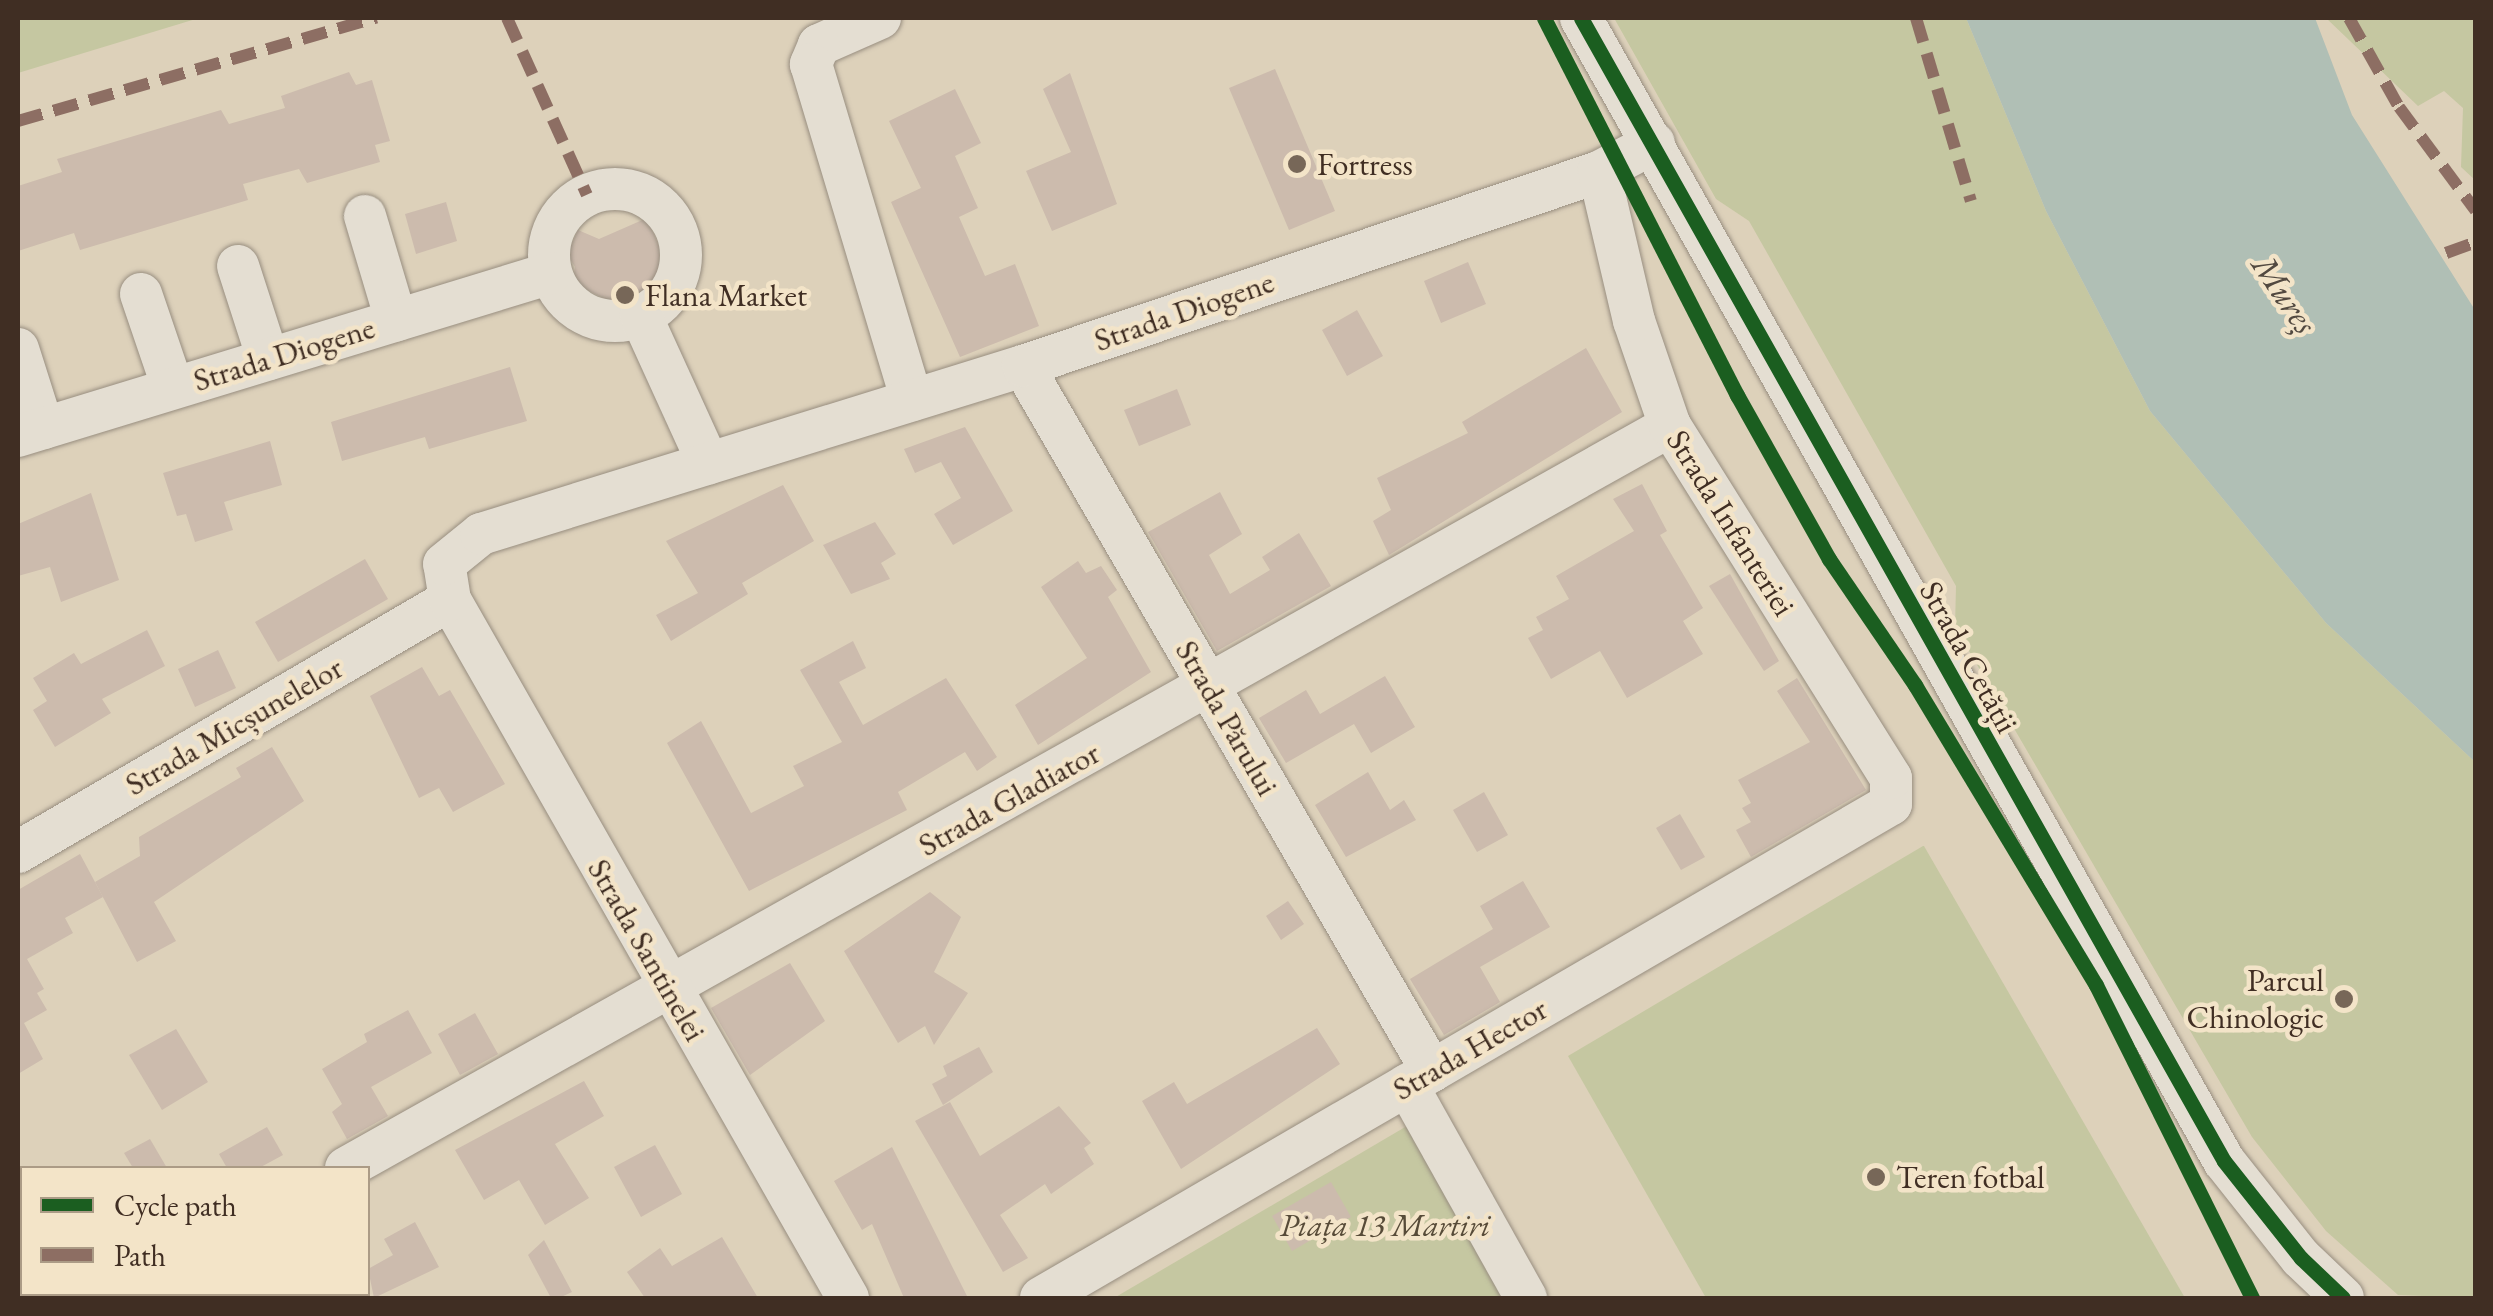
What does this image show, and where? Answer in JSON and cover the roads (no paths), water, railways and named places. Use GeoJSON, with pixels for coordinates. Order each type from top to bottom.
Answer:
{"type":"FeatureCollection","features":[{"type":"Feature","properties":{"kind":"street"},"geometry":{"type":"LineString","coordinates":[[880,18],[819,45],[811,64],[912,400]]}},
{"type":"Feature","properties":{"kind":"street","name":"Strada Cetății"},"geometry":{"type":"LineString","coordinates":[[1581,18],[2224,1160],[2331,1295]]}},
{"type":"Feature","properties":{"kind":"street","name":"Strada Diogene"},"geometry":{"type":"LineString","coordinates":[[450,600],[444,564],[481,534],[1022,366],[1599,172],[1654,144]]}},
{"type":"Feature","properties":{"kind":"street","name":"Strada Infanteriei"},"geometry":{"type":"LineString","coordinates":[[1599,172],[1634,321],[1670,426],[1896,795]]}},
{"type":"Feature","properties":{"kind":"street"},"geometry":{"type":"LineString","coordinates":[[607,190],[647,198],[675,228],[679,269],[665,297],[640,316],[619,321],[576,309],[551,272],[552,236],[571,205],[607,190]]}},
{"type":"Feature","properties":{"kind":"street"},"geometry":{"type":"LineString","coordinates":[[365,216],[396,320]]}},
{"type":"Feature","properties":{"kind":"street"},"geometry":{"type":"LineString","coordinates":[[238,266],[268,359]]}},
{"type":"Feature","properties":{"kind":"street","name":"Strada Diogene"},"geometry":{"type":"LineString","coordinates":[[30,432],[551,272]]}},
{"type":"Feature","properties":{"kind":"street"},"geometry":{"type":"LineString","coordinates":[[141,294],[173,388]]}},
{"type":"Feature","properties":{"kind":"street"},"geometry":{"type":"LineString","coordinates":[[640,316],[708,463]]}},
{"type":"Feature","properties":{"kind":"street"},"geometry":{"type":"LineString","coordinates":[[18,349],[30,432]]}},
{"type":"Feature","properties":{"kind":"street","name":"Strada Părului"},"geometry":{"type":"LineString","coordinates":[[1022,366],[1209,686],[1420,1078]]}},
{"type":"Feature","properties":{"kind":"street","name":"Strada Gladiator"},"geometry":{"type":"LineString","coordinates":[[350,1166],[1670,426]]}},
{"type":"Feature","properties":{"kind":"street","name":"Strada Micșunelelor"},"geometry":{"type":"LineString","coordinates":[[18,852],[450,600]]}},
{"type":"Feature","properties":{"kind":"street","name":"Strada Santinelei"},"geometry":{"type":"LineString","coordinates":[[450,600],[848,1298]]}},
{"type":"Feature","properties":{"kind":"street","name":"Strada Hector"},"geometry":{"type":"LineString","coordinates":[[1040,1298],[1885,809],[1896,795]]}},
{"type":"Feature","properties":{"kind":"street"},"geometry":{"type":"LineString","coordinates":[[1420,1078],[1526,1298]]}},
{"type":"Feature","properties":{"kind":"water","name":"Mureș"},"geometry":{"type":"Polygon","coordinates":[[[1966,18],[2315,18],[2352,115],[2475,310],[2475,762],[2326,623],[2150,411],[2046,211],[1966,18]]]}},
{"type":"Feature","properties":{"kind":"place","name":"Fortress"},"geometry":{"type":"Point","coordinates":[1297,164]}},
{"type":"Feature","properties":{"kind":"place","name":"Flana Market"},"geometry":{"type":"Point","coordinates":[625,295]}},
{"type":"Feature","properties":{"kind":"place","name":"Parcul Chinologic"},"geometry":{"type":"Point","coordinates":[2344,999]}},
{"type":"Feature","properties":{"kind":"place","name":"Teren fotbal"},"geometry":{"type":"Point","coordinates":[1876,1177]}},
{"type":"Feature","properties":{"kind":"park label","name":"Piața 13 Martiri"},"geometry":{"type":"Point","coordinates":[1385,1225]}}]}
